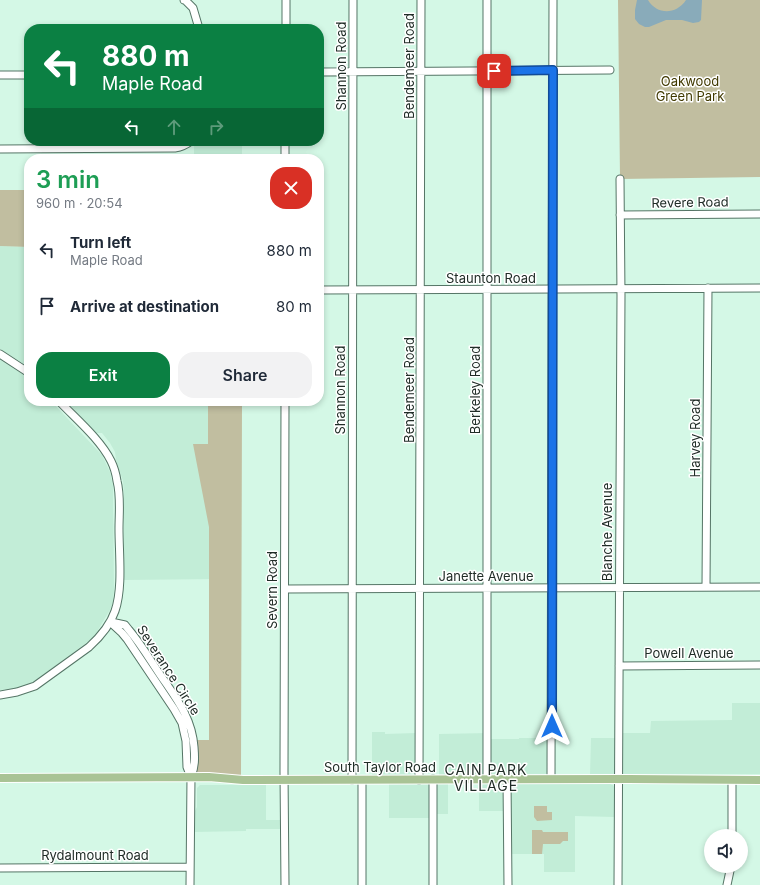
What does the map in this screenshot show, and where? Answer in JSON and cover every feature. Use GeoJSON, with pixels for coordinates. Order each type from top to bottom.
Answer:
{"type":"FeatureCollection","features":[{"type":"Feature","properties":{"kind":"main road","name":"South Taylor Road"},"geometry":{"type":"LineString","coordinates":[[0,778],[210,777],[243,780],[760,780]]}},
{"type":"Feature","properties":{"kind":"street"},"geometry":{"type":"LineString","coordinates":[[184,0],[193,8],[198,24]]}},
{"type":"Feature","properties":{"kind":"street"},"geometry":{"type":"LineString","coordinates":[[286,0],[286,24]]}},
{"type":"Feature","properties":{"kind":"street","name":"Shannon Road"},"geometry":{"type":"LineString","coordinates":[[352,780],[353,0]]}},
{"type":"Feature","properties":{"kind":"street","name":"Bendemeer Road"},"geometry":{"type":"LineString","coordinates":[[419,780],[422,0]]}},
{"type":"Feature","properties":{"kind":"street","name":"Berkeley Road"},"geometry":{"type":"LineString","coordinates":[[487,0],[487,779]]}},
{"type":"Feature","properties":{"kind":"street"},"geometry":{"type":"LineString","coordinates":[[552,779],[553,0]]}},
{"type":"Feature","properties":{"kind":"street"},"geometry":{"type":"LineString","coordinates":[[324,72],[610,70]]}},
{"type":"Feature","properties":{"kind":"street"},"geometry":{"type":"LineString","coordinates":[[0,75],[24,75]]}},
{"type":"Feature","properties":{"kind":"street"},"geometry":{"type":"LineString","coordinates":[[0,149],[171,148],[182,146]]}},
{"type":"Feature","properties":{"kind":"street","name":"Blanche Avenue"},"geometry":{"type":"LineString","coordinates":[[618,885],[621,288],[620,179]]}},
{"type":"Feature","properties":{"kind":"street","name":"Revere Road"},"geometry":{"type":"LineString","coordinates":[[620,215],[760,214]]}},
{"type":"Feature","properties":{"kind":"street","name":"Harvey Road"},"geometry":{"type":"LineString","coordinates":[[706,587],[708,288]]}},
{"type":"Feature","properties":{"kind":"street","name":"Staunton Road"},"geometry":{"type":"LineString","coordinates":[[324,290],[760,288]]}},
{"type":"Feature","properties":{"kind":"street"},"geometry":{"type":"LineString","coordinates":[[0,354],[24,370]]}},
{"type":"Feature","properties":{"kind":"street"},"geometry":{"type":"LineString","coordinates":[[0,695],[25,690],[35,686],[89,647],[97,640],[114,616],[118,603],[118,481],[112,462],[106,451],[64,406]]}},
{"type":"Feature","properties":{"kind":"street","name":"Severn Road"},"geometry":{"type":"LineString","coordinates":[[285,406],[285,885]]}},
{"type":"Feature","properties":{"kind":"street","name":"Janette Avenue"},"geometry":{"type":"LineString","coordinates":[[285,589],[760,587]]}},
{"type":"Feature","properties":{"kind":"street","name":"Severance Circle"},"geometry":{"type":"LineString","coordinates":[[110,622],[127,639],[179,716],[185,732],[187,766],[191,777],[190,885]]}},
{"type":"Feature","properties":{"kind":"street","name":"Powell Avenue"},"geometry":{"type":"LineString","coordinates":[[619,666],[760,665]]}},
{"type":"Feature","properties":{"kind":"street"},"geometry":{"type":"LineString","coordinates":[[507,779],[508,885]]}},
{"type":"Feature","properties":{"kind":"street"},"geometry":{"type":"LineString","coordinates":[[362,780],[362,885]]}},
{"type":"Feature","properties":{"kind":"street"},"geometry":{"type":"LineString","coordinates":[[433,780],[433,885]]}},
{"type":"Feature","properties":{"kind":"street"},"geometry":{"type":"LineString","coordinates":[[732,780],[732,829]]}},
{"type":"Feature","properties":{"kind":"street","name":"Rydalmount Road"},"geometry":{"type":"LineString","coordinates":[[0,868],[190,867]]}},
{"type":"Feature","properties":{"kind":"street"},"geometry":{"type":"LineString","coordinates":[[727,885],[730,873]]}},
{"type":"Feature","properties":{"kind":"shaded area"},"geometry":{"type":"Polygon","coordinates":[[[194,146],[242,146],[242,154],[194,154],[194,146]]]}},
{"type":"Feature","properties":{"kind":"shaded area"},"geometry":{"type":"Polygon","coordinates":[[[0,246],[24,247],[24,364],[0,349],[0,246]]]}},
{"type":"Feature","properties":{"kind":"shaded area"},"geometry":{"type":"Polygon","coordinates":[[[0,360],[24,375],[24,406],[56,406],[102,455],[110,472],[113,486],[114,590],[113,602],[110,610],[95,635],[90,640],[35,681],[24,687],[0,690],[0,360]]]}},
{"type":"Feature","properties":{"kind":"shaded area"},"geometry":{"type":"Polygon","coordinates":[[[71,406],[223,406],[222,579],[124,580],[123,481],[115,452],[110,443],[102,433],[96,433],[71,406]]]}},
{"type":"Feature","properties":{"kind":"shaded area"},"geometry":{"type":"Polygon","coordinates":[[[732,703],[760,703],[760,774],[590,775],[591,738],[615,738],[621,733],[650,733],[651,721],[732,720],[732,703]]]}},
{"type":"Feature","properties":{"kind":"shaded area"},"geometry":{"type":"Polygon","coordinates":[[[372,732],[385,732],[385,734],[416,733],[415,773],[411,775],[372,775],[372,732]]]}},
{"type":"Feature","properties":{"kind":"shaded area"},"geometry":{"type":"Polygon","coordinates":[[[489,733],[489,739],[549,738],[548,772],[544,775],[439,775],[439,734],[489,733]]]}},
{"type":"Feature","properties":{"kind":"shaded area"},"geometry":{"type":"Polygon","coordinates":[[[389,784],[448,784],[448,814],[429,814],[429,818],[389,818],[389,784]]]}},
{"type":"Feature","properties":{"kind":"shaded area"},"geometry":{"type":"Polygon","coordinates":[[[479,784],[498,784],[502,786],[504,790],[504,811],[479,811],[479,784]]]}},
{"type":"Feature","properties":{"kind":"shaded area"},"geometry":{"type":"Polygon","coordinates":[[[515,784],[613,785],[615,788],[614,817],[575,816],[575,872],[544,872],[544,854],[510,854],[510,788],[515,784]]]}},
{"type":"Feature","properties":{"kind":"shaded area"},"geometry":{"type":"Polygon","coordinates":[[[200,785],[266,785],[266,820],[282,820],[282,829],[246,829],[246,831],[194,832],[194,813],[197,807],[197,788],[200,785]]]}},
{"type":"Feature","properties":{"kind":"green space","name":"Oakwood Green Park"},"geometry":{"type":"Polygon","coordinates":[[[618,0],[760,0],[760,177],[620,179],[618,0]]]}},
{"type":"Feature","properties":{"kind":"green space"},"geometry":{"type":"Polygon","coordinates":[[[0,190],[24,190],[24,247],[0,246],[0,190]]]}},
{"type":"Feature","properties":{"kind":"green space"},"geometry":{"type":"Polygon","coordinates":[[[208,406],[242,406],[241,775],[243,780],[191,777],[194,740],[209,740],[209,527],[193,444],[208,444],[208,406]]]}},
{"type":"Feature","properties":{"kind":"green space"},"geometry":{"type":"Polygon","coordinates":[[[534,806],[547,806],[547,812],[552,812],[552,820],[537,821],[534,817],[534,806]]]}},
{"type":"Feature","properties":{"kind":"green space"},"geometry":{"type":"Polygon","coordinates":[[[532,830],[542,830],[543,832],[568,832],[568,841],[563,841],[560,844],[543,844],[542,854],[532,854],[532,830]]]}},
{"type":"Feature","properties":{"kind":"water"},"geometry":{"type":"Polygon","coordinates":[[[637,0],[648,0],[652,5],[661,11],[672,11],[682,5],[686,0],[702,0],[701,20],[693,23],[682,20],[666,20],[649,27],[645,27],[639,24],[635,19],[637,0]]]}},
{"type":"Feature","properties":{"kind":"district","name":"CAIN PARK VILLAGE"},"geometry":{"type":"Point","coordinates":[486,778]}},
{"type":"Feature","properties":{"kind":"route"},"geometry":{"type":"LineString","coordinates":[[494,71],[553,70],[552,726]]}}]}
